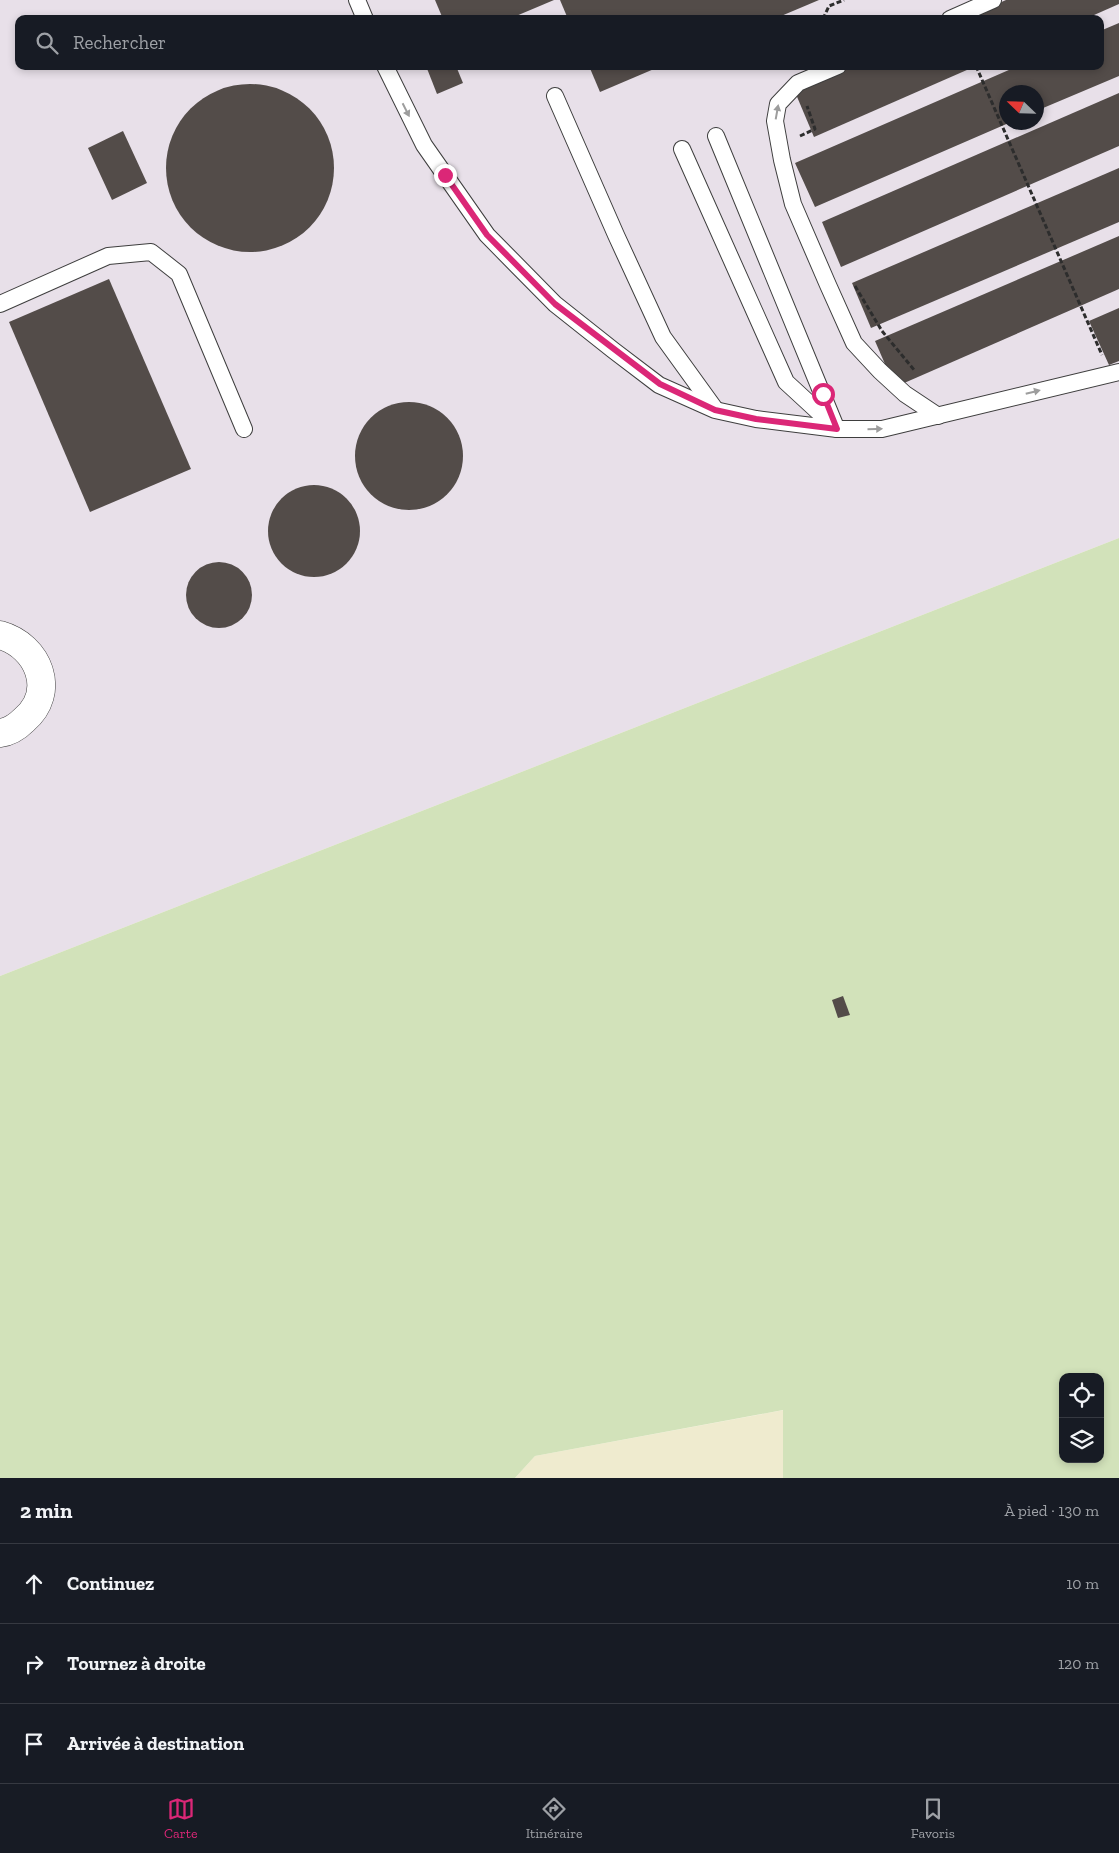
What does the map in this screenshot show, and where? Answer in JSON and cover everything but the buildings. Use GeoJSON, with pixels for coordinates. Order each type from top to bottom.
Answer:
{"type":"FeatureCollection","features":[{"type":"Feature","properties":{"kind":"street"},"geometry":{"type":"LineString","coordinates":[[0,635],[12,638],[24,646],[34,659],[40,676],[38,698],[29,716],[18,726],[0,733]]}},
{"type":"Feature","properties":{"kind":"lane"},"geometry":{"type":"LineString","coordinates":[[357,0],[363,15]]}},
{"type":"Feature","properties":{"kind":"lane"},"geometry":{"type":"LineString","coordinates":[[959,15],[993,0]]}},
{"type":"Feature","properties":{"kind":"lane"},"geometry":{"type":"LineString","coordinates":[[387,70],[424,145],[487,235],[555,304],[613,350],[660,384],[715,410],[756,419],[837,429],[882,428],[1115,373]]}},
{"type":"Feature","properties":{"kind":"lane"},"geometry":{"type":"LineString","coordinates":[[829,70],[798,83],[778,104],[775,121],[793,204],[854,343],[905,394],[938,416]]}},
{"type":"Feature","properties":{"kind":"lane"},"geometry":{"type":"LineString","coordinates":[[555,96],[663,337],[715,410]]}},
{"type":"Feature","properties":{"kind":"lane"},"geometry":{"type":"LineString","coordinates":[[716,136],[837,429]]}},
{"type":"Feature","properties":{"kind":"lane"},"geometry":{"type":"LineString","coordinates":[[682,149],[786,382],[837,429]]}},
{"type":"Feature","properties":{"kind":"lane"},"geometry":{"type":"LineString","coordinates":[[0,304],[108,256],[152,252],[179,274],[244,429]]}},
{"type":"Feature","properties":{"kind":"path"},"geometry":{"type":"LineString","coordinates":[[824,15],[829,6],[844,0]]}},
{"type":"Feature","properties":{"kind":"path"},"geometry":{"type":"LineString","coordinates":[[978,70],[1115,373]]}},
{"type":"Feature","properties":{"kind":"path"},"geometry":{"type":"LineString","coordinates":[[798,83],[815,129],[800,136],[800,144]]}},
{"type":"Feature","properties":{"kind":"path"},"geometry":{"type":"LineString","coordinates":[[854,284],[882,331],[921,377]]}},
{"type":"Feature","properties":{"kind":"shaded area"},"geometry":{"type":"Polygon","coordinates":[[[0,0],[1119,0],[1119,538],[0,976],[0,0]]]}},
{"type":"Feature","properties":{"kind":"shaded area"},"geometry":{"type":"Polygon","coordinates":[[[784,1410],[783,1478],[515,1478],[535,1456],[784,1410]]]}},
{"type":"Feature","properties":{"kind":"green space"},"geometry":{"type":"Polygon","coordinates":[[[1119,538],[1119,1478],[783,1478],[783,1410],[535,1456],[515,1478],[0,1478],[0,976],[1119,538]]]}},
{"type":"Feature","properties":{"kind":"route"},"geometry":{"type":"LineString","coordinates":[[445,175],[487,235],[555,304],[660,384],[715,410],[756,419],[837,429],[823,394]]}}]}
